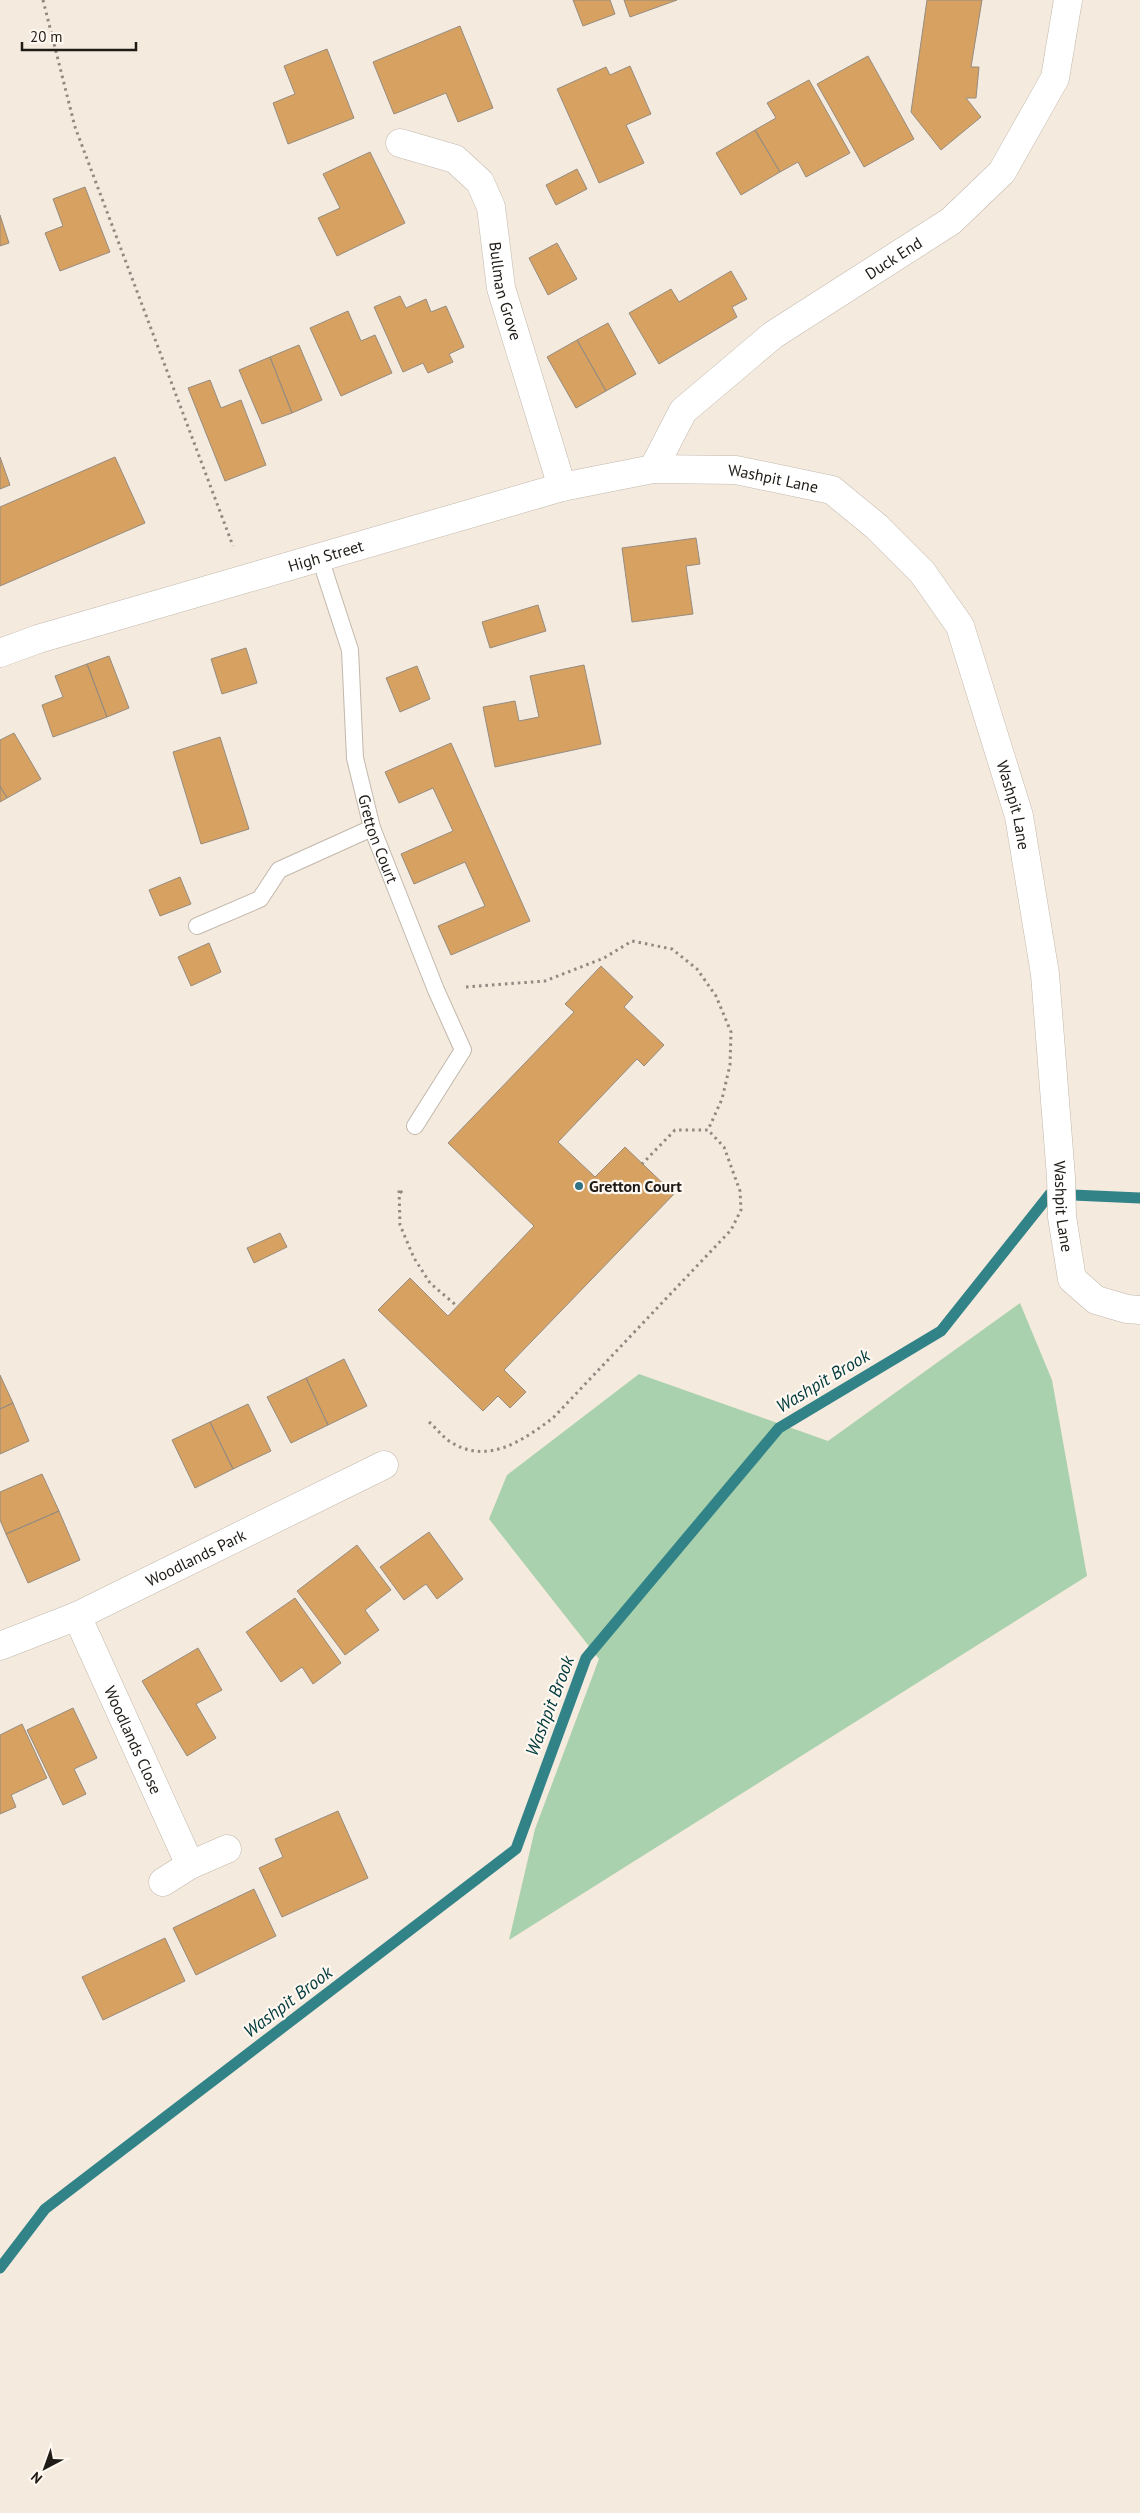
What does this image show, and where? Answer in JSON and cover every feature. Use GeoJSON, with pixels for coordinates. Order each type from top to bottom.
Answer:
{"type":"FeatureCollection","features":[{"type":"Feature","properties":{"kind":"street","name":"Duck End"},"geometry":{"type":"LineString","coordinates":[[653,469],[683,411],[773,335],[951,221],[1002,172],[1055,78],[1068,0]]}},
{"type":"Feature","properties":{"kind":"street","name":"Bullman Grove"},"geometry":{"type":"LineString","coordinates":[[400,143],[455,159],[480,182],[491,207],[501,288],[562,487]]}},
{"type":"Feature","properties":{"kind":"street","name":"High Street"},"geometry":{"type":"LineString","coordinates":[[0,653],[38,639],[562,487],[653,469]]}},
{"type":"Feature","properties":{"kind":"street","name":"Washpit Lane"},"geometry":{"type":"LineString","coordinates":[[653,469],[736,470],[832,490],[877,527],[922,572],[960,626],[1019,816],[1045,974],[1061,1177],[1062,1217],[1072,1279],[1096,1300],[1127,1309],[1140,1310]]}},
{"type":"Feature","properties":{"kind":"street","name":"Woodlands Park"},"geometry":{"type":"LineString","coordinates":[[1,1643],[77,1616],[384,1465]]}},
{"type":"Feature","properties":{"kind":"street","name":"Woodlands Close"},"geometry":{"type":"LineString","coordinates":[[77,1616],[190,1865]]}},
{"type":"Feature","properties":{"kind":"street"},"geometry":{"type":"LineString","coordinates":[[163,1882],[190,1865],[227,1849]]}},
{"type":"Feature","properties":{"kind":"lane","name":"Gretton Court"},"geometry":{"type":"LineString","coordinates":[[320,558],[350,650],[355,758],[372,828],[436,990],[463,1050],[414,1126]]}},
{"type":"Feature","properties":{"kind":"lane"},"geometry":{"type":"LineString","coordinates":[[197,926],[260,899],[280,870],[372,828]]}},
{"type":"Feature","properties":{"kind":"path"},"geometry":{"type":"LineString","coordinates":[[42,0],[75,126],[246,580]]}},
{"type":"Feature","properties":{"kind":"path"},"geometry":{"type":"LineString","coordinates":[[436,990],[545,981],[604,958],[632,941],[672,949],[697,969],[716,996],[732,1032],[728,1074],[722,1099],[708,1130]]}},
{"type":"Feature","properties":{"kind":"path"},"geometry":{"type":"LineString","coordinates":[[429,1422],[450,1441],[475,1450],[497,1450],[525,1439],[553,1418],[731,1230],[741,1210],[740,1191],[724,1147],[708,1130],[675,1130],[642,1164]]}},
{"type":"Feature","properties":{"kind":"path"},"geometry":{"type":"LineString","coordinates":[[402,1193],[399,1189],[400,1225],[414,1258],[430,1283],[457,1306]]}},
{"type":"Feature","properties":{"kind":"green space"},"geometry":{"type":"Polygon","coordinates":[[[1020,1303],[1052,1380],[1087,1576],[509,1940],[535,1829],[599,1659],[489,1519],[507,1475],[639,1374],[828,1441],[1020,1303]]]}},
{"type":"Feature","properties":{"kind":"building"},"geometry":{"type":"Polygon","coordinates":[[[573,0],[610,0],[615,14],[583,26],[573,0]]]}},
{"type":"Feature","properties":{"kind":"building"},"geometry":{"type":"Polygon","coordinates":[[[624,0],[677,0],[630,17],[624,0]]]}},
{"type":"Feature","properties":{"kind":"building"},"geometry":{"type":"Polygon","coordinates":[[[927,0],[982,0],[971,67],[979,67],[976,98],[966,98],[981,117],[941,150],[911,112],[927,0]]]}},
{"type":"Feature","properties":{"kind":"building"},"geometry":{"type":"Polygon","coordinates":[[[460,26],[493,108],[458,122],[446,93],[394,114],[373,62],[460,26]]]}},
{"type":"Feature","properties":{"kind":"building"},"geometry":{"type":"Polygon","coordinates":[[[327,49],[354,118],[288,144],[273,103],[295,94],[284,66],[327,49]]]}},
{"type":"Feature","properties":{"kind":"building"},"geometry":{"type":"Polygon","coordinates":[[[868,56],[914,139],[864,167],[817,84],[868,56]]]}},
{"type":"Feature","properties":{"kind":"building"},"geometry":{"type":"Polygon","coordinates":[[[630,66],[651,114],[626,125],[644,163],[599,183],[557,89],[606,67],[610,75],[630,66]]]}},
{"type":"Feature","properties":{"kind":"building"},"geometry":{"type":"Polygon","coordinates":[[[809,80],[850,153],[806,177],[798,162],[780,172],[755,130],[776,118],[767,103],[809,80]]]}},
{"type":"Feature","properties":{"kind":"building"},"geometry":{"type":"Polygon","coordinates":[[[755,130],[780,172],[741,195],[716,153],[755,130]]]}},
{"type":"Feature","properties":{"kind":"building"},"geometry":{"type":"Polygon","coordinates":[[[370,152],[405,223],[337,256],[318,218],[340,208],[323,174],[370,152]]]}},
{"type":"Feature","properties":{"kind":"building"},"geometry":{"type":"Polygon","coordinates":[[[577,169],[587,189],[556,205],[546,185],[577,169]]]}},
{"type":"Feature","properties":{"kind":"building"},"geometry":{"type":"Polygon","coordinates":[[[85,187],[110,252],[60,271],[45,233],[63,226],[53,199],[85,187]]]}},
{"type":"Feature","properties":{"kind":"building"},"geometry":{"type":"Polygon","coordinates":[[[0,215],[9,243],[0,246],[0,215]]]}},
{"type":"Feature","properties":{"kind":"building"},"geometry":{"type":"Polygon","coordinates":[[[557,243],[577,279],[548,295],[529,258],[557,243]]]}},
{"type":"Feature","properties":{"kind":"building"},"geometry":{"type":"Polygon","coordinates":[[[731,271],[747,299],[732,307],[737,317],[659,364],[629,313],[671,289],[679,302],[731,271]]]}},
{"type":"Feature","properties":{"kind":"building"},"geometry":{"type":"Polygon","coordinates":[[[400,296],[406,308],[426,299],[431,312],[446,306],[464,347],[449,354],[453,362],[428,373],[423,363],[403,372],[374,307],[400,296]]]}},
{"type":"Feature","properties":{"kind":"building"},"geometry":{"type":"Polygon","coordinates":[[[348,311],[361,341],[375,335],[392,373],[341,396],[310,328],[348,311]]]}},
{"type":"Feature","properties":{"kind":"building"},"geometry":{"type":"Polygon","coordinates":[[[608,323],[636,374],[606,391],[577,340],[608,323]]]}},
{"type":"Feature","properties":{"kind":"building"},"geometry":{"type":"Polygon","coordinates":[[[577,340],[606,391],[576,408],[547,357],[577,340]]]}},
{"type":"Feature","properties":{"kind":"building"},"geometry":{"type":"Polygon","coordinates":[[[299,345],[322,400],[292,413],[270,357],[299,345]]]}},
{"type":"Feature","properties":{"kind":"building"},"geometry":{"type":"Polygon","coordinates":[[[270,357],[292,413],[262,424],[239,370],[270,357]]]}},
{"type":"Feature","properties":{"kind":"building"},"geometry":{"type":"Polygon","coordinates":[[[210,380],[221,408],[241,400],[266,465],[225,481],[188,388],[210,380]]]}},
{"type":"Feature","properties":{"kind":"building"},"geometry":{"type":"Polygon","coordinates":[[[0,457],[10,485],[0,489],[0,457]]]}},
{"type":"Feature","properties":{"kind":"building"},"geometry":{"type":"Polygon","coordinates":[[[115,457],[145,523],[0,586],[0,507],[115,457]]]}},
{"type":"Feature","properties":{"kind":"building"},"geometry":{"type":"Polygon","coordinates":[[[696,538],[700,564],[686,566],[693,614],[632,622],[622,548],[696,538]]]}},
{"type":"Feature","properties":{"kind":"building"},"geometry":{"type":"Polygon","coordinates":[[[538,605],[546,631],[490,648],[482,622],[538,605]]]}},
{"type":"Feature","properties":{"kind":"building"},"geometry":{"type":"Polygon","coordinates":[[[246,648],[257,683],[222,694],[211,659],[246,648]]]}},
{"type":"Feature","properties":{"kind":"building"},"geometry":{"type":"Polygon","coordinates":[[[109,656],[129,708],[107,717],[87,664],[109,656]]]}},
{"type":"Feature","properties":{"kind":"building"},"geometry":{"type":"Polygon","coordinates":[[[87,664],[107,717],[53,737],[42,705],[63,697],[55,676],[87,664]]]}},
{"type":"Feature","properties":{"kind":"building"},"geometry":{"type":"Polygon","coordinates":[[[584,665],[601,744],[495,767],[483,707],[515,701],[519,721],[539,717],[530,676],[584,665]]]}},
{"type":"Feature","properties":{"kind":"building"},"geometry":{"type":"Polygon","coordinates":[[[417,666],[430,699],[400,712],[386,678],[417,666]]]}},
{"type":"Feature","properties":{"kind":"building"},"geometry":{"type":"Polygon","coordinates":[[[14,733],[41,779],[7,798],[0,786],[0,740],[14,733]]]}},
{"type":"Feature","properties":{"kind":"building"},"geometry":{"type":"Polygon","coordinates":[[[220,737],[249,829],[201,844],[173,752],[220,737]]]}},
{"type":"Feature","properties":{"kind":"building"},"geometry":{"type":"Polygon","coordinates":[[[451,743],[530,921],[451,955],[438,926],[485,906],[465,862],[414,884],[401,854],[453,831],[433,788],[399,803],[385,772],[451,743]]]}},
{"type":"Feature","properties":{"kind":"building"},"geometry":{"type":"Polygon","coordinates":[[[0,786],[7,798],[0,802],[0,786]]]}},
{"type":"Feature","properties":{"kind":"building"},"geometry":{"type":"Polygon","coordinates":[[[180,877],[191,904],[160,916],[149,890],[180,877]]]}},
{"type":"Feature","properties":{"kind":"building"},"geometry":{"type":"Polygon","coordinates":[[[209,943],[221,972],[191,986],[178,957],[209,943]]]}},
{"type":"Feature","properties":{"kind":"building","name":"Gretton Court"},"geometry":{"type":"Polygon","coordinates":[[[601,966],[633,997],[624,1007],[664,1045],[644,1066],[637,1059],[558,1142],[595,1177],[625,1147],[674,1194],[504,1370],[526,1392],[510,1408],[498,1396],[483,1411],[378,1310],[410,1278],[448,1316],[534,1226],[448,1143],[574,1012],[565,1004],[601,966]]]}},
{"type":"Feature","properties":{"kind":"building"},"geometry":{"type":"Polygon","coordinates":[[[280,1233],[287,1247],[254,1263],[247,1248],[280,1233]]]}},
{"type":"Feature","properties":{"kind":"building"},"geometry":{"type":"Polygon","coordinates":[[[344,1359],[367,1406],[328,1425],[306,1378],[344,1359]]]}},
{"type":"Feature","properties":{"kind":"building"},"geometry":{"type":"Polygon","coordinates":[[[0,1375],[13,1403],[0,1409],[0,1375]]]}},
{"type":"Feature","properties":{"kind":"building"},"geometry":{"type":"Polygon","coordinates":[[[306,1378],[328,1425],[291,1443],[267,1397],[306,1378]]]}},
{"type":"Feature","properties":{"kind":"building"},"geometry":{"type":"Polygon","coordinates":[[[13,1403],[29,1441],[0,1454],[0,1409],[13,1403]]]}},
{"type":"Feature","properties":{"kind":"building"},"geometry":{"type":"Polygon","coordinates":[[[248,1404],[271,1451],[233,1469],[210,1422],[248,1404]]]}},
{"type":"Feature","properties":{"kind":"building"},"geometry":{"type":"Polygon","coordinates":[[[210,1422],[233,1469],[195,1488],[172,1440],[210,1422]]]}},
{"type":"Feature","properties":{"kind":"building"},"geometry":{"type":"Polygon","coordinates":[[[42,1474],[59,1511],[6,1534],[0,1520],[0,1492],[42,1474]]]}},
{"type":"Feature","properties":{"kind":"building"},"geometry":{"type":"Polygon","coordinates":[[[59,1511],[80,1560],[28,1583],[6,1534],[59,1511]]]}},
{"type":"Feature","properties":{"kind":"building"},"geometry":{"type":"Polygon","coordinates":[[[429,1532],[463,1579],[437,1599],[426,1584],[404,1600],[380,1567],[429,1532]]]}},
{"type":"Feature","properties":{"kind":"building"},"geometry":{"type":"Polygon","coordinates":[[[357,1545],[391,1590],[365,1610],[379,1630],[345,1655],[297,1591],[357,1545]]]}},
{"type":"Feature","properties":{"kind":"building"},"geometry":{"type":"Polygon","coordinates":[[[295,1598],[341,1663],[313,1684],[302,1667],[281,1682],[246,1632],[295,1598]]]}},
{"type":"Feature","properties":{"kind":"building"},"geometry":{"type":"Polygon","coordinates":[[[198,1648],[222,1690],[196,1704],[216,1738],[187,1756],[142,1681],[198,1648]]]}},
{"type":"Feature","properties":{"kind":"building"},"geometry":{"type":"Polygon","coordinates":[[[73,1708],[97,1758],[74,1769],[86,1794],[63,1805],[27,1730],[73,1708]]]}},
{"type":"Feature","properties":{"kind":"building"},"geometry":{"type":"Polygon","coordinates":[[[22,1724],[47,1778],[11,1795],[16,1807],[0,1814],[0,1735],[22,1724]]]}},
{"type":"Feature","properties":{"kind":"building"},"geometry":{"type":"Polygon","coordinates":[[[338,1811],[368,1878],[282,1917],[259,1868],[283,1857],[275,1839],[338,1811]]]}},
{"type":"Feature","properties":{"kind":"building"},"geometry":{"type":"Polygon","coordinates":[[[254,1889],[276,1936],[196,1975],[173,1928],[254,1889]]]}},
{"type":"Feature","properties":{"kind":"building"},"geometry":{"type":"Polygon","coordinates":[[[165,1938],[185,1981],[103,2020],[82,1977],[165,1938]]]}},
{"type":"Feature","properties":{"kind":"waterway","name":"Washpit Brook"},"geometry":{"type":"LineString","coordinates":[[0,2268],[45,2209],[516,1849],[586,1658],[779,1428],[941,1331],[1050,1194],[1140,1198]]}},
{"type":"Feature","properties":{"kind":"place","name":"Gretton Court"},"geometry":{"type":"Point","coordinates":[579,1186]}}]}
